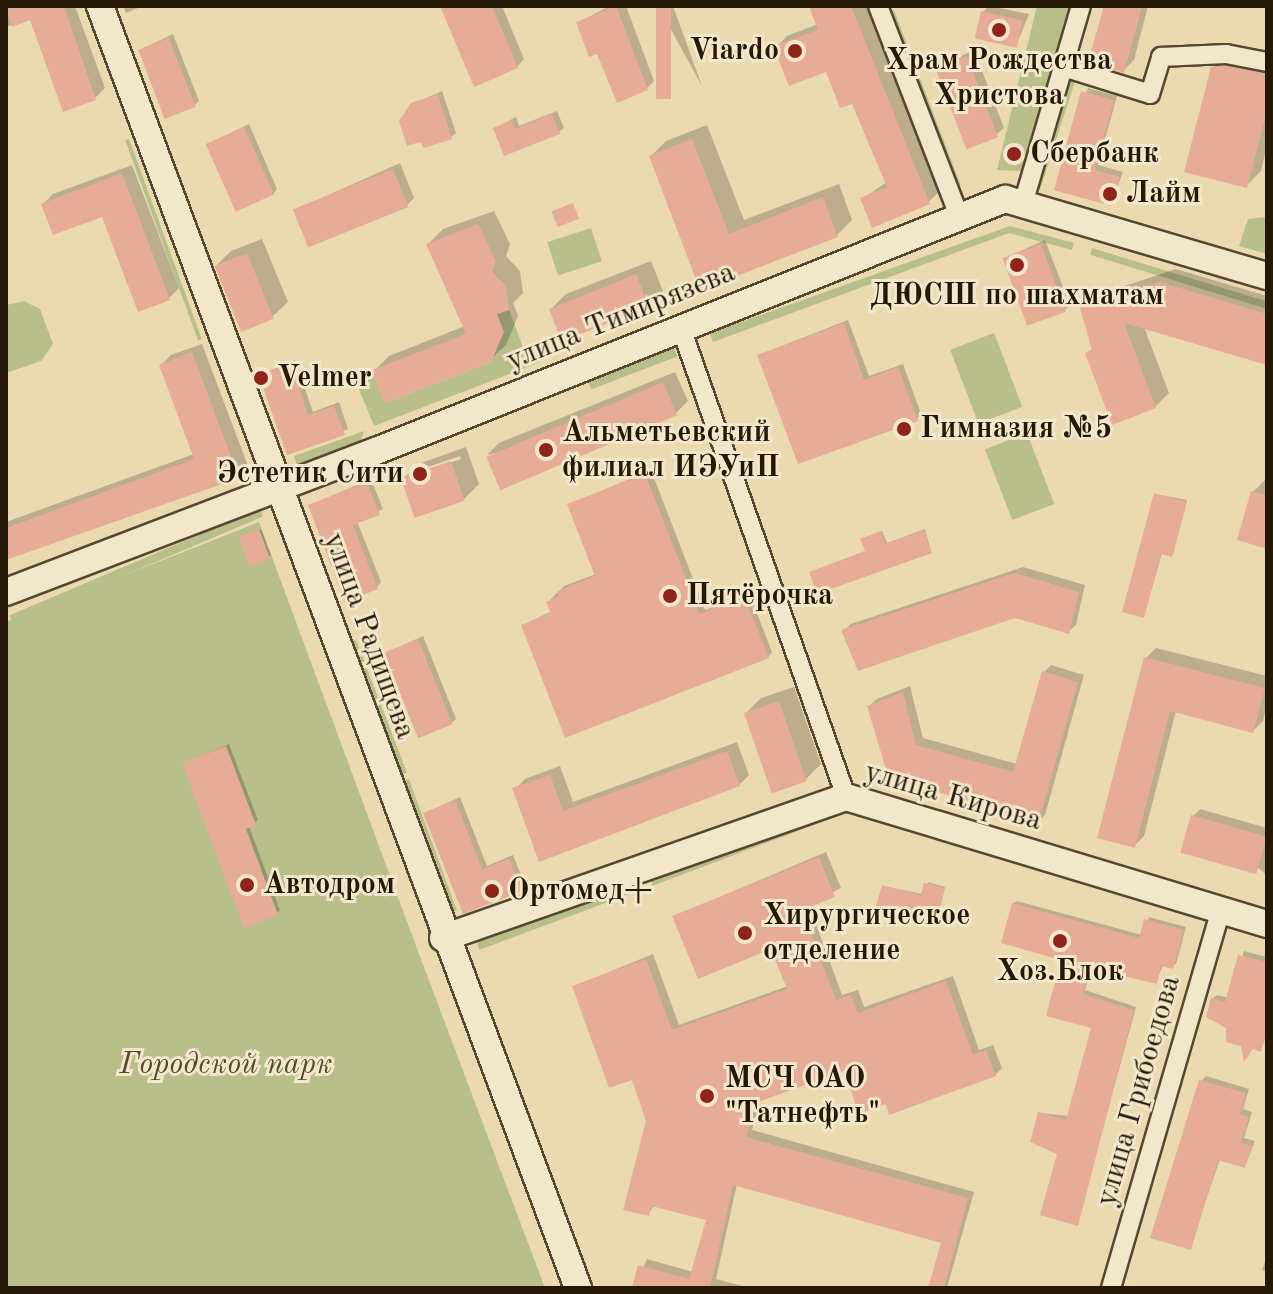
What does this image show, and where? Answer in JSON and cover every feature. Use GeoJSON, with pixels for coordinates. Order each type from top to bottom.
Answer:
{"type":"FeatureCollection","features":[{"type":"Feature","properties":{"kind":"street","name":"улица Радищева"},"geometry":{"type":"LineString","coordinates":[[100,6],[443,938],[578,1288]]}},
{"type":"Feature","properties":{"kind":"street"},"geometry":{"type":"LineString","coordinates":[[878,6],[959,216]]}},
{"type":"Feature","properties":{"kind":"street"},"geometry":{"type":"LineString","coordinates":[[1023,204],[1081,6]]}},
{"type":"Feature","properties":{"kind":"street"},"geometry":{"type":"LineString","coordinates":[[1063,67],[1150,94],[1161,57],[1226,54],[1267,62]]}},
{"type":"Feature","properties":{"kind":"street","name":"улица Тимирязева"},"geometry":{"type":"LineString","coordinates":[[6,592],[1005,199],[1267,276]]}},
{"type":"Feature","properties":{"kind":"street"},"geometry":{"type":"LineString","coordinates":[[681,328],[846,797]]}},
{"type":"Feature","properties":{"kind":"street","name":"улица Кирова"},"geometry":{"type":"LineString","coordinates":[[443,938],[846,797],[1267,924]]}},
{"type":"Feature","properties":{"kind":"street","name":"улица Грибоедова"},"geometry":{"type":"LineString","coordinates":[[1111,1288],[1221,910]]}},
{"type":"Feature","properties":{"kind":"green space"},"geometry":{"type":"Polygon","coordinates":[[[1037,6],[1078,6],[1027,178],[1017,183],[1021,171],[997,170],[1037,6]]]}},
{"type":"Feature","properties":{"kind":"green space"},"geometry":{"type":"Polygon","coordinates":[[[894,10],[961,186],[952,183],[886,13],[894,10]]]}},
{"type":"Feature","properties":{"kind":"green space"},"geometry":{"type":"Polygon","coordinates":[[[1068,74],[1077,77],[1040,190],[1031,187],[1068,74]]]}},
{"type":"Feature","properties":{"kind":"green space"},"geometry":{"type":"Polygon","coordinates":[[[129,139],[202,339],[198,341],[125,140],[129,139]]]}},
{"type":"Feature","properties":{"kind":"green space"},"geometry":{"type":"Polygon","coordinates":[[[1267,217],[1267,254],[1239,246],[1248,219],[1267,217]]]}},
{"type":"Feature","properties":{"kind":"green space"},"geometry":{"type":"Polygon","coordinates":[[[1010,226],[1074,243],[1072,250],[1009,233],[713,342],[710,333],[1010,226]]]}},
{"type":"Feature","properties":{"kind":"green space"},"geometry":{"type":"Polygon","coordinates":[[[591,228],[602,261],[558,276],[547,242],[591,228]]]}},
{"type":"Feature","properties":{"kind":"green space"},"geometry":{"type":"Polygon","coordinates":[[[1092,248],[1267,302],[1265,308],[1090,255],[1092,248]]]}},
{"type":"Feature","properties":{"kind":"green space"},"geometry":{"type":"Polygon","coordinates":[[[24,301],[40,309],[53,344],[41,361],[6,373],[6,305],[24,301]]]}},
{"type":"Feature","properties":{"kind":"green space"},"geometry":{"type":"Polygon","coordinates":[[[509,310],[523,347],[538,351],[543,361],[374,426],[354,377],[372,370],[385,403],[491,362],[503,332],[497,314],[509,310]]]}},
{"type":"Feature","properties":{"kind":"green space"},"geometry":{"type":"Polygon","coordinates":[[[994,333],[1022,407],[978,424],[950,350],[994,333]]]}},
{"type":"Feature","properties":{"kind":"green space"},"geometry":{"type":"Polygon","coordinates":[[[674,348],[677,356],[591,389],[588,381],[674,348]]]}},
{"type":"Feature","properties":{"kind":"green space"},"geometry":{"type":"Polygon","coordinates":[[[364,431],[361,441],[297,465],[294,456],[364,431]]]}},
{"type":"Feature","properties":{"kind":"green space"},"geometry":{"type":"Polygon","coordinates":[[[1027,433],[1054,504],[1012,520],[985,449],[1027,433]]]}},
{"type":"Feature","properties":{"kind":"green space"},"geometry":{"type":"Polygon","coordinates":[[[260,509],[263,516],[13,623],[10,615],[260,509]]]}},
{"type":"Feature","properties":{"kind":"green space","name":"Городской парк"},"geometry":{"type":"Polygon","coordinates":[[[259,522],[545,1288],[6,1288],[6,622],[259,522]]]}},
{"type":"Feature","properties":{"kind":"green space"},"geometry":{"type":"Polygon","coordinates":[[[356,640],[407,773],[399,775],[349,643],[356,640]]]}},
{"type":"Feature","properties":{"kind":"green space"},"geometry":{"type":"Polygon","coordinates":[[[409,779],[457,911],[449,913],[401,782],[409,779]]]}},
{"type":"Feature","properties":{"kind":"green space"},"geometry":{"type":"Polygon","coordinates":[[[819,818],[819,823],[652,886],[651,878],[819,818]]]}},
{"type":"Feature","properties":{"kind":"green space"},"geometry":{"type":"Polygon","coordinates":[[[636,883],[640,890],[479,950],[477,940],[636,883]]]}},
{"type":"Feature","properties":{"kind":"building"},"geometry":{"type":"Polygon","coordinates":[[[6,6],[64,6],[96,100],[63,112],[30,20],[12,27],[6,6]]]}},
{"type":"Feature","properties":{"kind":"building"},"geometry":{"type":"Polygon","coordinates":[[[440,6],[492,6],[518,68],[474,87],[440,6]]]}},
{"type":"Feature","properties":{"kind":"building"},"geometry":{"type":"Polygon","coordinates":[[[616,6],[648,90],[617,103],[597,54],[589,57],[576,22],[616,6]]]}},
{"type":"Feature","properties":{"kind":"building"},"geometry":{"type":"Polygon","coordinates":[[[656,6],[671,6],[671,99],[656,99],[656,6]]]}},
{"type":"Feature","properties":{"kind":"building"},"geometry":{"type":"Polygon","coordinates":[[[809,6],[851,6],[930,204],[872,228],[860,198],[887,187],[852,104],[840,108],[826,72],[789,86],[773,46],[818,30],[809,6]]]}},
{"type":"Feature","properties":{"kind":"building"},"geometry":{"type":"Polygon","coordinates":[[[1104,6],[1142,6],[1124,73],[1088,62],[1104,6]]]}},
{"type":"Feature","properties":{"kind":"building","name":"Храм Рождества Христова"},"geometry":{"type":"Polygon","coordinates":[[[981,11],[1023,21],[1017,48],[975,38],[981,11]]]}},
{"type":"Feature","properties":{"kind":"building"},"geometry":{"type":"Polygon","coordinates":[[[169,38],[196,107],[165,119],[138,50],[169,38]]]}},
{"type":"Feature","properties":{"kind":"building"},"geometry":{"type":"Polygon","coordinates":[[[967,56],[998,137],[966,149],[935,68],[967,56]]]}},
{"type":"Feature","properties":{"kind":"building"},"geometry":{"type":"Polygon","coordinates":[[[1225,66],[1267,74],[1267,111],[1247,188],[1184,172],[1211,67],[1225,66]]]}},
{"type":"Feature","properties":{"kind":"building"},"geometry":{"type":"Polygon","coordinates":[[[1081,91],[1114,100],[1095,170],[1120,177],[1111,206],[1054,190],[1081,91]]]}},
{"type":"Feature","properties":{"kind":"building"},"geometry":{"type":"Polygon","coordinates":[[[438,94],[452,139],[424,148],[420,142],[407,146],[399,121],[411,103],[438,94]]]}},
{"type":"Feature","properties":{"kind":"building"},"geometry":{"type":"Polygon","coordinates":[[[552,114],[560,134],[504,156],[493,128],[512,120],[515,129],[552,114]]]}},
{"type":"Feature","properties":{"kind":"building"},"geometry":{"type":"Polygon","coordinates":[[[244,127],[274,195],[236,212],[206,144],[244,127]]]}},
{"type":"Feature","properties":{"kind":"building"},"geometry":{"type":"Polygon","coordinates":[[[692,139],[729,234],[823,197],[838,237],[700,290],[649,156],[692,139]]]}},
{"type":"Feature","properties":{"kind":"building"},"geometry":{"type":"Polygon","coordinates":[[[393,169],[408,207],[308,247],[293,209],[393,169]]]}},
{"type":"Feature","properties":{"kind":"building"},"geometry":{"type":"Polygon","coordinates":[[[122,173],[170,300],[138,312],[102,217],[53,235],[41,204],[122,173]]]}},
{"type":"Feature","properties":{"kind":"building"},"geometry":{"type":"Polygon","coordinates":[[[573,203],[579,219],[558,227],[552,211],[573,203]]]}},
{"type":"Feature","properties":{"kind":"building"},"geometry":{"type":"Polygon","coordinates":[[[478,224],[496,261],[492,272],[506,286],[509,310],[497,314],[504,332],[491,362],[385,403],[372,370],[466,334],[426,244],[478,224]]]}},
{"type":"Feature","properties":{"kind":"building"},"geometry":{"type":"Polygon","coordinates":[[[1041,244],[1066,312],[1027,326],[1002,258],[1041,244]]]}},
{"type":"Feature","properties":{"kind":"building"},"geometry":{"type":"Polygon","coordinates":[[[247,253],[274,319],[241,332],[215,266],[247,253]]]}},
{"type":"Feature","properties":{"kind":"building"},"geometry":{"type":"Polygon","coordinates":[[[636,274],[649,306],[562,342],[549,309],[636,274]]]}},
{"type":"Feature","properties":{"kind":"building"},"geometry":{"type":"Polygon","coordinates":[[[1160,282],[1267,314],[1267,365],[1124,323],[1156,408],[1112,425],[1085,353],[1092,350],[1080,308],[1160,282]]]}},
{"type":"Feature","properties":{"kind":"building"},"geometry":{"type":"Polygon","coordinates":[[[844,323],[864,380],[898,367],[918,421],[798,464],[757,355],[844,323]]]}},
{"type":"Feature","properties":{"kind":"building"},"geometry":{"type":"Polygon","coordinates":[[[192,352],[239,478],[6,560],[6,528],[194,459],[159,365],[192,352]]]}},
{"type":"Feature","properties":{"kind":"building"},"geometry":{"type":"Polygon","coordinates":[[[291,363],[308,415],[334,406],[345,435],[287,455],[258,374],[291,363]]]}},
{"type":"Feature","properties":{"kind":"building"},"geometry":{"type":"Polygon","coordinates":[[[663,382],[677,415],[500,490],[486,457],[663,382]]]}},
{"type":"Feature","properties":{"kind":"building"},"geometry":{"type":"Polygon","coordinates":[[[451,461],[465,501],[415,518],[401,478],[451,461]]]}},
{"type":"Feature","properties":{"kind":"building"},"geometry":{"type":"Polygon","coordinates":[[[645,474],[700,614],[744,596],[769,658],[565,738],[521,625],[551,613],[546,602],[559,596],[557,591],[595,576],[567,504],[645,474]]]}},
{"type":"Feature","properties":{"kind":"building"},"geometry":{"type":"Polygon","coordinates":[[[367,482],[380,515],[353,525],[378,589],[345,602],[308,505],[367,482]]]}},
{"type":"Feature","properties":{"kind":"building"},"geometry":{"type":"Polygon","coordinates":[[[1251,491],[1267,495],[1267,549],[1237,540],[1251,491]]]}},
{"type":"Feature","properties":{"kind":"building"},"geometry":{"type":"Polygon","coordinates":[[[1154,493],[1187,502],[1172,557],[1161,554],[1144,618],[1122,612],[1154,493]]]}},
{"type":"Feature","properties":{"kind":"building"},"geometry":{"type":"Polygon","coordinates":[[[259,529],[270,559],[249,567],[238,537],[259,529]]]}},
{"type":"Feature","properties":{"kind":"building"},"geometry":{"type":"Polygon","coordinates":[[[924,530],[932,553],[817,594],[809,572],[865,551],[860,539],[881,531],[885,544],[924,530]]]}},
{"type":"Feature","properties":{"kind":"building"},"geometry":{"type":"Polygon","coordinates":[[[1014,573],[1079,592],[1069,634],[1015,618],[858,671],[841,630],[1014,573]]]}},
{"type":"Feature","properties":{"kind":"building"},"geometry":{"type":"Polygon","coordinates":[[[418,639],[452,724],[418,738],[384,653],[418,639]]]}},
{"type":"Feature","properties":{"kind":"building"},"geometry":{"type":"Polygon","coordinates":[[[1144,657],[1265,688],[1253,733],[1170,711],[1135,848],[1097,838],[1144,657]]]}},
{"type":"Feature","properties":{"kind":"building"},"geometry":{"type":"Polygon","coordinates":[[[1042,671],[1078,682],[1038,824],[888,776],[867,706],[903,692],[916,745],[1013,772],[1042,671]]]}},
{"type":"Feature","properties":{"kind":"building"},"geometry":{"type":"Polygon","coordinates":[[[779,701],[807,781],[772,793],[744,713],[779,701]]]}},
{"type":"Feature","properties":{"kind":"building"},"geometry":{"type":"Polygon","coordinates":[[[226,746],[256,825],[246,829],[278,915],[244,928],[182,763],[226,746]]]}},
{"type":"Feature","properties":{"kind":"building"},"geometry":{"type":"Polygon","coordinates":[[[727,751],[740,786],[539,862],[512,788],[550,775],[563,811],[727,751]]]}},
{"type":"Feature","properties":{"kind":"building"},"geometry":{"type":"Polygon","coordinates":[[[455,800],[482,869],[509,859],[522,891],[463,914],[423,813],[455,800]]]}},
{"type":"Feature","properties":{"kind":"building"},"geometry":{"type":"Polygon","coordinates":[[[1191,815],[1267,837],[1256,874],[1180,852],[1191,815]]]}},
{"type":"Feature","properties":{"kind":"building","name":"МСЧ ОАО \"Татнефть\""},"geometry":{"type":"Polygon","coordinates":[[[819,857],[835,897],[802,910],[836,1000],[851,995],[858,1013],[946,981],[973,1055],[986,1050],[996,1076],[889,1115],[886,1104],[859,1114],[844,1071],[755,1103],[746,1137],[968,1198],[944,1288],[928,1288],[941,1243],[733,1185],[710,1288],[632,1288],[638,1265],[689,1279],[706,1220],[651,1206],[649,1216],[623,1210],[646,1121],[632,1080],[609,1088],[572,986],[646,959],[672,1030],[787,989],[771,949],[698,979],[672,916],[819,857]]]}},
{"type":"Feature","properties":{"kind":"building"},"geometry":{"type":"Polygon","coordinates":[[[924,883],[945,888],[939,912],[927,909],[924,922],[875,909],[882,885],[921,895],[924,883]]]}},
{"type":"Feature","properties":{"kind":"building"},"geometry":{"type":"Polygon","coordinates":[[[1012,903],[1139,938],[1144,919],[1184,930],[1173,969],[1161,966],[1157,984],[1090,968],[1083,994],[1134,1010],[1078,1226],[1040,1215],[1057,1154],[1030,1142],[1038,1112],[1066,1120],[1091,1028],[1046,1016],[1061,960],[1001,943],[1012,903]]]}},
{"type":"Feature","properties":{"kind":"building"},"geometry":{"type":"Polygon","coordinates":[[[1238,955],[1267,962],[1267,1028],[1261,1052],[1253,1049],[1244,1062],[1241,1046],[1226,1042],[1226,1028],[1206,1017],[1211,998],[1225,1002],[1238,955]]]}},
{"type":"Feature","properties":{"kind":"building"},"geometry":{"type":"Polygon","coordinates":[[[1199,1080],[1246,1093],[1240,1114],[1249,1117],[1241,1143],[1252,1146],[1245,1168],[1218,1160],[1191,1250],[1150,1238],[1199,1080]]]}},
{"type":"Feature","properties":{"kind":"place","name":"Храм Рождества Христова"},"geometry":{"type":"Point","coordinates":[999,30]}},
{"type":"Feature","properties":{"kind":"place","name":"Viardo"},"geometry":{"type":"Point","coordinates":[795,51]}},
{"type":"Feature","properties":{"kind":"place","name":"Сбербанк"},"geometry":{"type":"Point","coordinates":[1014,154]}},
{"type":"Feature","properties":{"kind":"place","name":"Лайм"},"geometry":{"type":"Point","coordinates":[1110,194]}},
{"type":"Feature","properties":{"kind":"place","name":"ДЮСШ по шахматам"},"geometry":{"type":"Point","coordinates":[1017,265]}},
{"type":"Feature","properties":{"kind":"place","name":"Velmer"},"geometry":{"type":"Point","coordinates":[261,378]}},
{"type":"Feature","properties":{"kind":"place","name":"Гимназия №5"},"geometry":{"type":"Point","coordinates":[904,429]}},
{"type":"Feature","properties":{"kind":"place","name":"Альметьевский филиал ИЭУиП"},"geometry":{"type":"Point","coordinates":[546,450]}},
{"type":"Feature","properties":{"kind":"place","name":"Эстетик Сити"},"geometry":{"type":"Point","coordinates":[420,474]}},
{"type":"Feature","properties":{"kind":"place","name":"Пятёрочка"},"geometry":{"type":"Point","coordinates":[670,596]}},
{"type":"Feature","properties":{"kind":"place","name":"Автодром"},"geometry":{"type":"Point","coordinates":[247,885]}},
{"type":"Feature","properties":{"kind":"place","name":"Ортомед+"},"geometry":{"type":"Point","coordinates":[492,891]}},
{"type":"Feature","properties":{"kind":"place","name":"Хирургическое отделение"},"geometry":{"type":"Point","coordinates":[745,933]}},
{"type":"Feature","properties":{"kind":"place","name":"Хоз.Блок"},"geometry":{"type":"Point","coordinates":[1060,941]}},
{"type":"Feature","properties":{"kind":"place","name":"МСЧ ОАО \"Татнефть\""},"geometry":{"type":"Point","coordinates":[707,1096]}}]}
